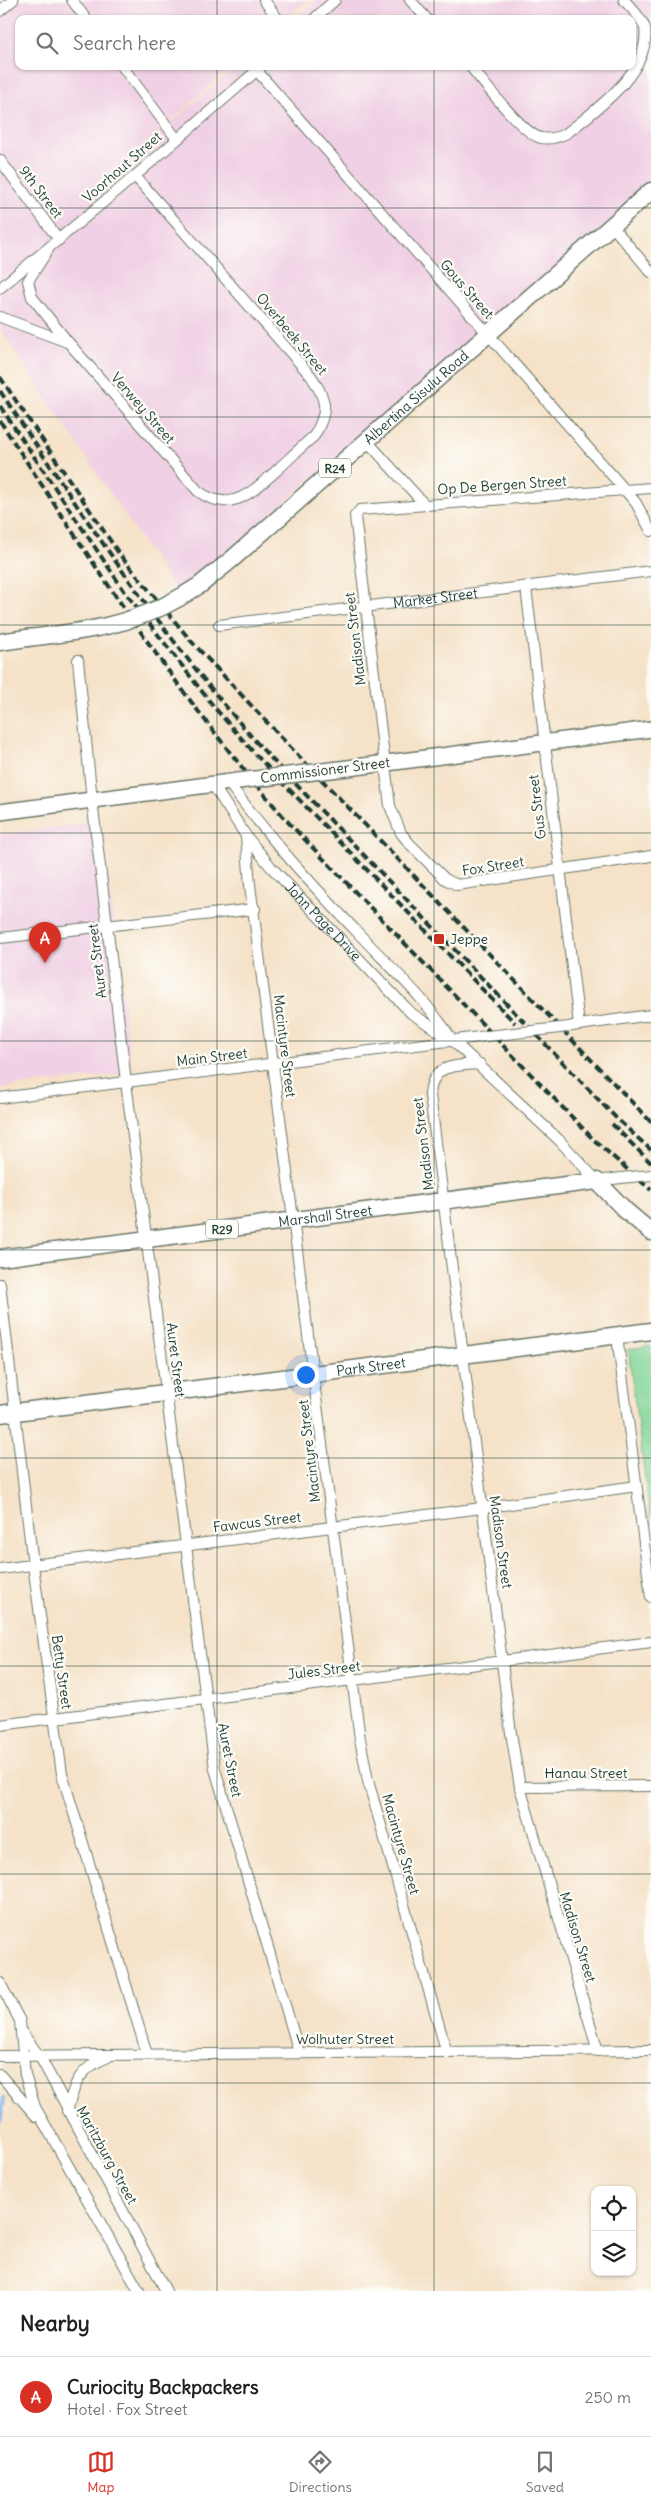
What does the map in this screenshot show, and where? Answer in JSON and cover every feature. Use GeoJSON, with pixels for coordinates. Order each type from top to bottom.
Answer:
{"type":"FeatureCollection","features":[{"type":"Feature","properties":{"kind":"main road","name":"Albertina Sisulu Road"},"geometry":{"type":"LineString","coordinates":[[0,642],[74,633],[124,623],[150,614],[200,585],[367,441],[487,332],[651,191]]}},
{"type":"Feature","properties":{"kind":"main road","name":"Commissioner Street"},"geometry":{"type":"LineString","coordinates":[[0,812],[651,729]]}},
{"type":"Feature","properties":{"kind":"main road","name":"Marshall Street"},"geometry":{"type":"LineString","coordinates":[[0,1258],[598,1181]]}},
{"type":"Feature","properties":{"kind":"main road","name":"John Page Drive"},"geometry":{"type":"LineString","coordinates":[[598,1181],[625,1210],[651,1232]]}},
{"type":"Feature","properties":{"kind":"main road","name":"Park Street"},"geometry":{"type":"LineString","coordinates":[[8,1413],[651,1331]]}},
{"type":"Feature","properties":{"kind":"street"},"geometry":{"type":"LineString","coordinates":[[0,11],[13,0]]}},
{"type":"Feature","properties":{"kind":"street"},"geometry":{"type":"LineString","coordinates":[[72,0],[83,15]]}},
{"type":"Feature","properties":{"kind":"street"},"geometry":{"type":"LineString","coordinates":[[264,0],[275,15]]}},
{"type":"Feature","properties":{"kind":"street"},"geometry":{"type":"LineString","coordinates":[[318,15],[335,0]]}},
{"type":"Feature","properties":{"kind":"street"},"geometry":{"type":"LineString","coordinates":[[410,0],[423,15]]}},
{"type":"Feature","properties":{"kind":"street"},"geometry":{"type":"LineString","coordinates":[[474,70],[529,133],[540,138],[553,138],[567,133],[633,78],[645,57],[647,48],[646,37],[641,20],[624,0]]}},
{"type":"Feature","properties":{"kind":"street"},"geometry":{"type":"LineString","coordinates":[[125,70],[176,138]]}},
{"type":"Feature","properties":{"kind":"street","name":"Voorhout Street"},"geometry":{"type":"LineString","coordinates":[[0,288],[60,240],[176,138],[258,70]]}},
{"type":"Feature","properties":{"kind":"street","name":"Gous Street"},"geometry":{"type":"LineString","coordinates":[[260,70],[625,490],[636,503],[651,530]]}},
{"type":"Feature","properties":{"kind":"street","name":"9th Street"},"geometry":{"type":"LineString","coordinates":[[0,160],[60,240]]}},
{"type":"Feature","properties":{"kind":"street","name":"Overbeek Street"},"geometry":{"type":"LineString","coordinates":[[135,176],[311,376],[325,400],[323,419],[314,436],[254,490],[238,500],[225,501],[207,497],[198,491]]}},
{"type":"Feature","properties":{"kind":"street"},"geometry":{"type":"LineString","coordinates":[[612,226],[651,272]]}},
{"type":"Feature","properties":{"kind":"street","name":"Verwey Street"},"geometry":{"type":"LineString","coordinates":[[49,248],[32,273],[29,288],[32,297],[68,342],[198,491]]}},
{"type":"Feature","properties":{"kind":"street","name":"Verwey Street"},"geometry":{"type":"LineString","coordinates":[[0,317],[68,342]]}},
{"type":"Feature","properties":{"kind":"street"},"geometry":{"type":"LineString","coordinates":[[367,441],[425,505]]}},
{"type":"Feature","properties":{"kind":"street","name":"Op De Bergen Street"},"geometry":{"type":"LineString","coordinates":[[357,512],[651,488]]}},
{"type":"Feature","properties":{"kind":"street","name":"Madison Street"},"geometry":{"type":"LineString","coordinates":[[357,512],[355,516],[384,763]]}},
{"type":"Feature","properties":{"kind":"street","name":"Market Street"},"geometry":{"type":"LineString","coordinates":[[219,625],[651,570]]}},
{"type":"Feature","properties":{"kind":"street","name":"Gus Street"},"geometry":{"type":"LineString","coordinates":[[526,587],[574,1026]]}},
{"type":"Feature","properties":{"kind":"street","name":"Auret Street"},"geometry":{"type":"LineString","coordinates":[[78,660],[92,800],[126,1082],[187,1544],[205,1698],[219,1788],[299,2052]]}},
{"type":"Feature","properties":{"kind":"street","name":"Fox Street"},"geometry":{"type":"LineString","coordinates":[[384,763],[390,806],[401,833],[445,879],[462,886],[558,869],[651,856]]}},
{"type":"Feature","properties":{"kind":"street","name":"John Page Drive"},"geometry":{"type":"LineString","coordinates":[[233,782],[267,835],[306,879],[432,1009],[452,1040]]}},
{"type":"Feature","properties":{"kind":"street","name":"John Page Drive"},"geometry":{"type":"LineString","coordinates":[[213,785],[246,836],[271,867],[411,1013],[452,1040],[480,1064],[559,1140],[598,1181]]}},
{"type":"Feature","properties":{"kind":"street","name":"Macintyre Street"},"geometry":{"type":"LineString","coordinates":[[246,836],[273,1064],[360,1739],[368,1781],[447,2053]]}},
{"type":"Feature","properties":{"kind":"street"},"geometry":{"type":"LineString","coordinates":[[0,938],[254,909]]}},
{"type":"Feature","properties":{"kind":"street"},"geometry":{"type":"LineString","coordinates":[[574,1026],[651,1015]]}},
{"type":"Feature","properties":{"kind":"street","name":"Main Street"},"geometry":{"type":"LineString","coordinates":[[0,1098],[465,1038],[574,1026]]}},
{"type":"Feature","properties":{"kind":"street","name":"Madison Street"},"geometry":{"type":"LineString","coordinates":[[480,1064],[446,1068],[436,1075],[431,1087],[444,1201],[511,1733],[520,1787],[598,2051]]}},
{"type":"Feature","properties":{"kind":"street","name":"Marshall Street"},"geometry":{"type":"LineString","coordinates":[[598,1181],[651,1175]]}},
{"type":"Feature","properties":{"kind":"street","name":"Betty Street"},"geometry":{"type":"LineString","coordinates":[[0,1284],[8,1413],[33,1565],[62,1774],[147,2054]]}},
{"type":"Feature","properties":{"kind":"street"},"geometry":{"type":"LineString","coordinates":[[617,1336],[651,1597]]}},
{"type":"Feature","properties":{"kind":"street","name":"Fawcus Street"},"geometry":{"type":"LineString","coordinates":[[0,1568],[482,1508],[636,1486]]}},
{"type":"Feature","properties":{"kind":"street","name":"Jules Street"},"geometry":{"type":"LineString","coordinates":[[0,1725],[651,1642]]}},
{"type":"Feature","properties":{"kind":"street","name":"Hanau Street"},"geometry":{"type":"LineString","coordinates":[[520,1787],[651,1786]]}},
{"type":"Feature","properties":{"kind":"street","name":"Maritzburg Street"},"geometry":{"type":"LineString","coordinates":[[0,1983],[17,2012],[23,2034],[22,2057],[31,2096],[48,2130],[139,2291]]}},
{"type":"Feature","properties":{"kind":"street","name":"Maritzburg Street"},"geometry":{"type":"LineString","coordinates":[[23,2034],[40,2057],[67,2111],[166,2291]]}},
{"type":"Feature","properties":{"kind":"street","name":"Wolhuter Street"},"geometry":{"type":"LineString","coordinates":[[0,2056],[651,2050]]}},
{"type":"Feature","properties":{"kind":"street"},"geometry":{"type":"LineString","coordinates":[[67,2111],[79,2076],[88,2067],[113,2055]]}},
{"type":"Feature","properties":{"kind":"street"},"geometry":{"type":"LineString","coordinates":[[0,2075],[48,2130]]}},
{"type":"Feature","properties":{"kind":"shaded area"},"geometry":{"type":"Polygon","coordinates":[[[0,0],[308,0],[291,15],[15,15],[15,70],[227,70],[126,160],[233,70],[636,70],[636,15],[300,15],[317,0],[651,0],[651,185],[178,594],[0,329],[0,0]]]}},
{"type":"Feature","properties":{"kind":"shaded area"},"geometry":{"type":"Polygon","coordinates":[[[101,821],[132,1073],[0,1088],[0,835],[101,821]]]}},
{"type":"Feature","properties":{"kind":"green space"},"geometry":{"type":"Polygon","coordinates":[[[651,1346],[651,1525],[628,1349],[651,1346]]]}},
{"type":"Feature","properties":{"kind":"waterway"},"geometry":{"type":"LineString","coordinates":[[0,2122],[4,2098]]}},
{"type":"Feature","properties":{"kind":"railway"},"geometry":{"type":"LineString","coordinates":[[0,377],[120,555],[191,641],[292,749],[651,1122]]}},
{"type":"Feature","properties":{"kind":"railway"},"geometry":{"type":"LineString","coordinates":[[0,391],[159,622],[229,710],[266,753],[617,1119],[651,1150]]}},
{"type":"Feature","properties":{"kind":"railway"},"geometry":{"type":"LineString","coordinates":[[0,406],[125,592],[214,707],[256,755],[515,1023]]}},
{"type":"Feature","properties":{"kind":"railway"},"geometry":{"type":"LineString","coordinates":[[0,421],[137,627],[173,678],[249,776],[289,823],[594,1140],[651,1190]]}},
{"type":"Feature","properties":{"kind":"railway"},"geometry":{"type":"LineString","coordinates":[[612,1124],[651,1163]]}},
{"type":"Feature","properties":{"kind":"place","name":"Jeppe"},"geometry":{"type":"Point","coordinates":[439,939]}},
{"type":"Feature","properties":{"kind":"place","name":"Curiocity Backpackers"},"geometry":{"type":"Point","coordinates":[45,963]}}]}
